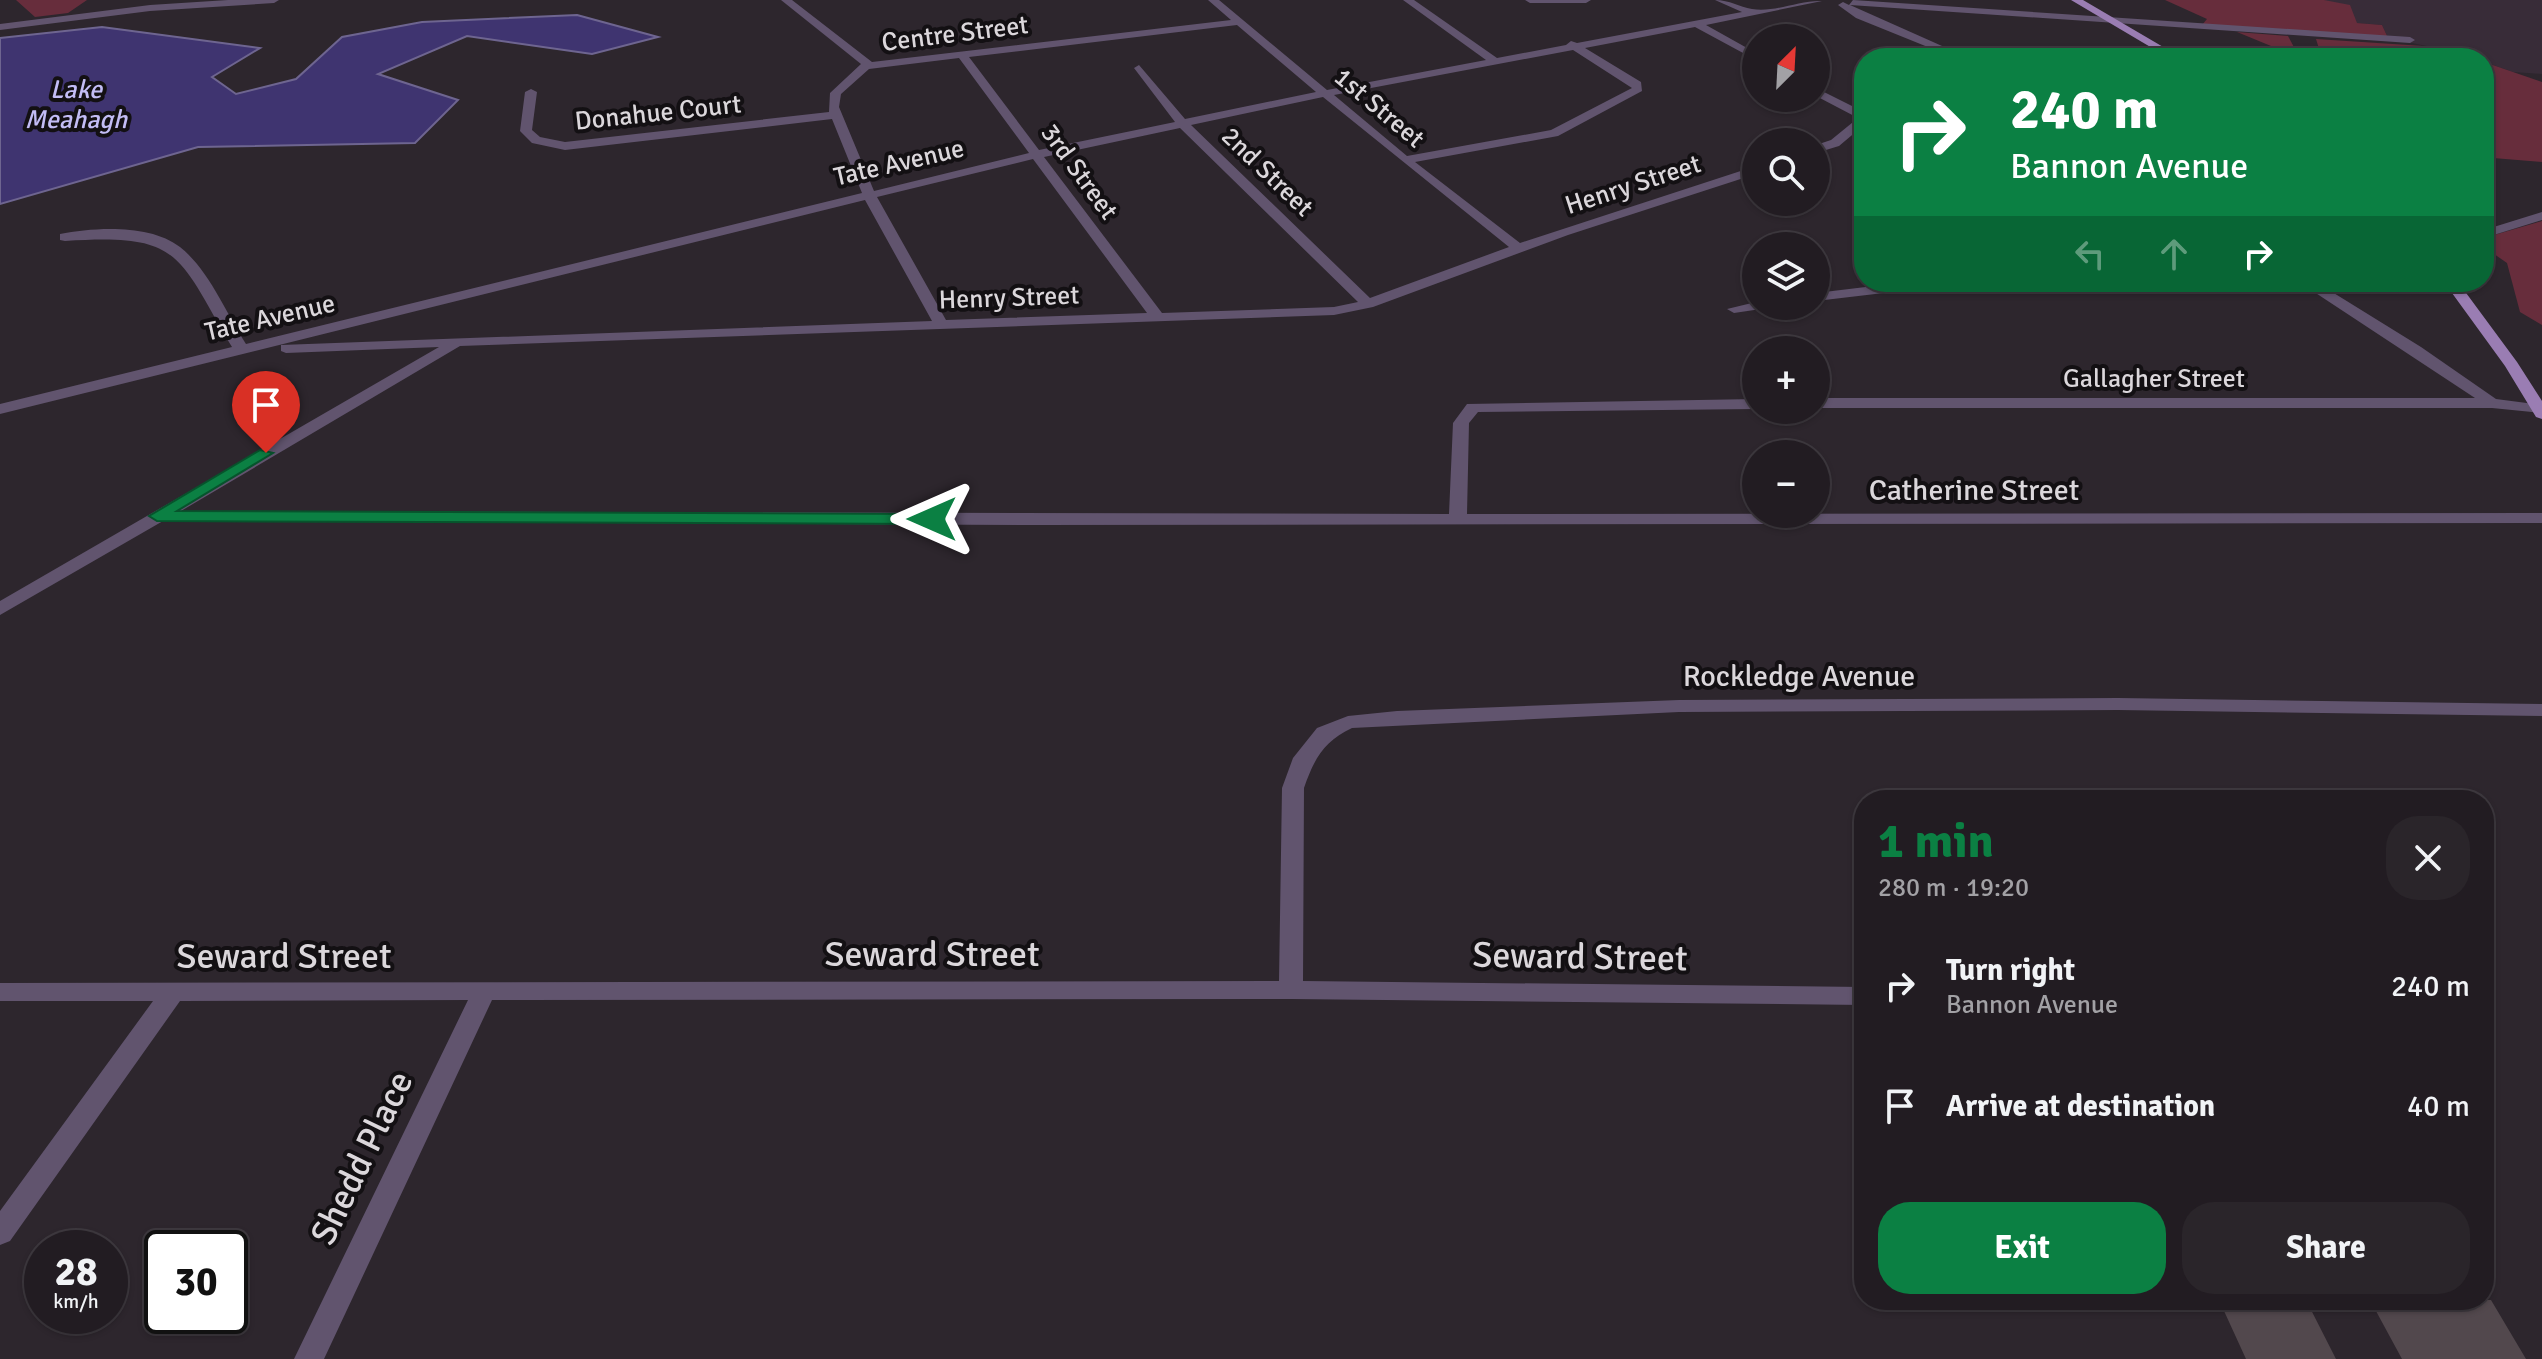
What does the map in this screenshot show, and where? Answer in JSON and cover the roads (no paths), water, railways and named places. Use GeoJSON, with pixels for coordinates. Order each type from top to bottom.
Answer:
{"type":"FeatureCollection","features":[{"type":"Feature","properties":{"kind":"main road"},"geometry":{"type":"LineString","coordinates":[[2076,0],[2159,48]]}},
{"type":"Feature","properties":{"kind":"main road"},"geometry":{"type":"LineString","coordinates":[[2458,292],[2512,365],[2540,411]]}},
{"type":"Feature","properties":{"kind":"street"},"geometry":{"type":"LineString","coordinates":[[0,27],[150,8],[274,0]]}},
{"type":"Feature","properties":{"kind":"street"},"geometry":{"type":"LineString","coordinates":[[786,0],[866,60],[866,66],[836,93],[833,107],[869,195],[941,324]]}},
{"type":"Feature","properties":{"kind":"street","name":"1st Street"},"geometry":{"type":"LineString","coordinates":[[1213,0],[1405,160],[1518,248]]}},
{"type":"Feature","properties":{"kind":"street"},"geometry":{"type":"LineString","coordinates":[[1408,0],[1494,61]]}},
{"type":"Feature","properties":{"kind":"street"},"geometry":{"type":"LineString","coordinates":[[1530,0],[1586,0]]}},
{"type":"Feature","properties":{"kind":"street"},"geometry":{"type":"LineString","coordinates":[[1720,0],[1753,13]]}},
{"type":"Feature","properties":{"kind":"street"},"geometry":{"type":"LineString","coordinates":[[1835,2],[1860,16],[1936,48]]}},
{"type":"Feature","properties":{"kind":"street","name":"Tate Avenue"},"geometry":{"type":"LineString","coordinates":[[0,409],[1034,155],[1571,44],[1753,13],[1835,2],[2410,40]]}},
{"type":"Feature","properties":{"kind":"street","name":"Centre Street"},"geometry":{"type":"LineString","coordinates":[[866,66],[1239,22]]}},
{"type":"Feature","properties":{"kind":"street"},"geometry":{"type":"LineString","coordinates":[[1697,24],[1742,49]]}},
{"type":"Feature","properties":{"kind":"street"},"geometry":{"type":"LineString","coordinates":[[1405,160],[1554,133],[1640,87],[1571,44]]}},
{"type":"Feature","properties":{"kind":"street","name":"3rd Street"},"geometry":{"type":"LineString","coordinates":[[962,55],[1158,318]]}},
{"type":"Feature","properties":{"kind":"street","name":"2nd Street"},"geometry":{"type":"LineString","coordinates":[[1139,68],[1183,124],[1368,304]]}},
{"type":"Feature","properties":{"kind":"street","name":"Donahue Court"},"geometry":{"type":"LineString","coordinates":[[531,92],[526,131],[536,140],[565,146],[837,115]]}},
{"type":"Feature","properties":{"kind":"street"},"geometry":{"type":"LineString","coordinates":[[1830,99],[1854,112]]}},
{"type":"Feature","properties":{"kind":"street"},"geometry":{"type":"LineString","coordinates":[[1830,145],[1854,127]]}},
{"type":"Feature","properties":{"kind":"street","name":"Henry Street"},"geometry":{"type":"LineString","coordinates":[[241,349],[1334,311],[1368,304],[1518,248],[1742,175]]}},
{"type":"Feature","properties":{"kind":"street"},"geometry":{"type":"LineString","coordinates":[[2494,231],[2542,216]]}},
{"type":"Feature","properties":{"kind":"street"},"geometry":{"type":"LineString","coordinates":[[65,237],[150,239],[175,250],[241,349]]}},
{"type":"Feature","properties":{"kind":"street"},"geometry":{"type":"LineString","coordinates":[[1830,295],[1854,292]]}},
{"type":"Feature","properties":{"kind":"street"},"geometry":{"type":"LineString","coordinates":[[2322,292],[2416,350],[2492,403]]}},
{"type":"Feature","properties":{"kind":"street"},"geometry":{"type":"LineString","coordinates":[[1734,309],[1742,308]]}},
{"type":"Feature","properties":{"kind":"street"},"geometry":{"type":"LineString","coordinates":[[0,609],[455,343]]}},
{"type":"Feature","properties":{"kind":"street","name":"Gallagher Street"},"geometry":{"type":"LineString","coordinates":[[1830,403],[2492,403],[2540,411]]}},
{"type":"Feature","properties":{"kind":"street"},"geometry":{"type":"LineString","coordinates":[[1458,518],[1461,423],[1466,413],[1476,407],[1742,404]]}},
{"type":"Feature","properties":{"kind":"street","name":"Catherine Street"},"geometry":{"type":"LineString","coordinates":[[157,516],[2542,518]]}},
{"type":"Feature","properties":{"kind":"street","name":"Rockledge Avenue"},"geometry":{"type":"LineString","coordinates":[[1291,990],[1293,788],[1304,758],[1324,733],[1348,722],[1397,717],[1679,706],[2134,704],[2542,710]]}},
{"type":"Feature","properties":{"kind":"street","name":"Shedd Place"},"geometry":{"type":"LineString","coordinates":[[309,1359],[485,990]]}},
{"type":"Feature","properties":{"kind":"street","name":"Seward Street"},"geometry":{"type":"LineString","coordinates":[[0,992],[1291,990],[1854,996]]}},
{"type":"Feature","properties":{"kind":"street"},"geometry":{"type":"LineString","coordinates":[[0,1233],[173,992]]}},
{"type":"Feature","properties":{"kind":"water","name":"Lake Meahagh"},"geometry":{"type":"Polygon","coordinates":[[[577,15],[658,37],[592,54],[467,36],[378,74],[458,100],[415,143],[198,147],[0,204],[0,38],[102,27],[260,48],[212,77],[236,94],[296,79],[342,37],[422,22],[577,15]]]}}]}
